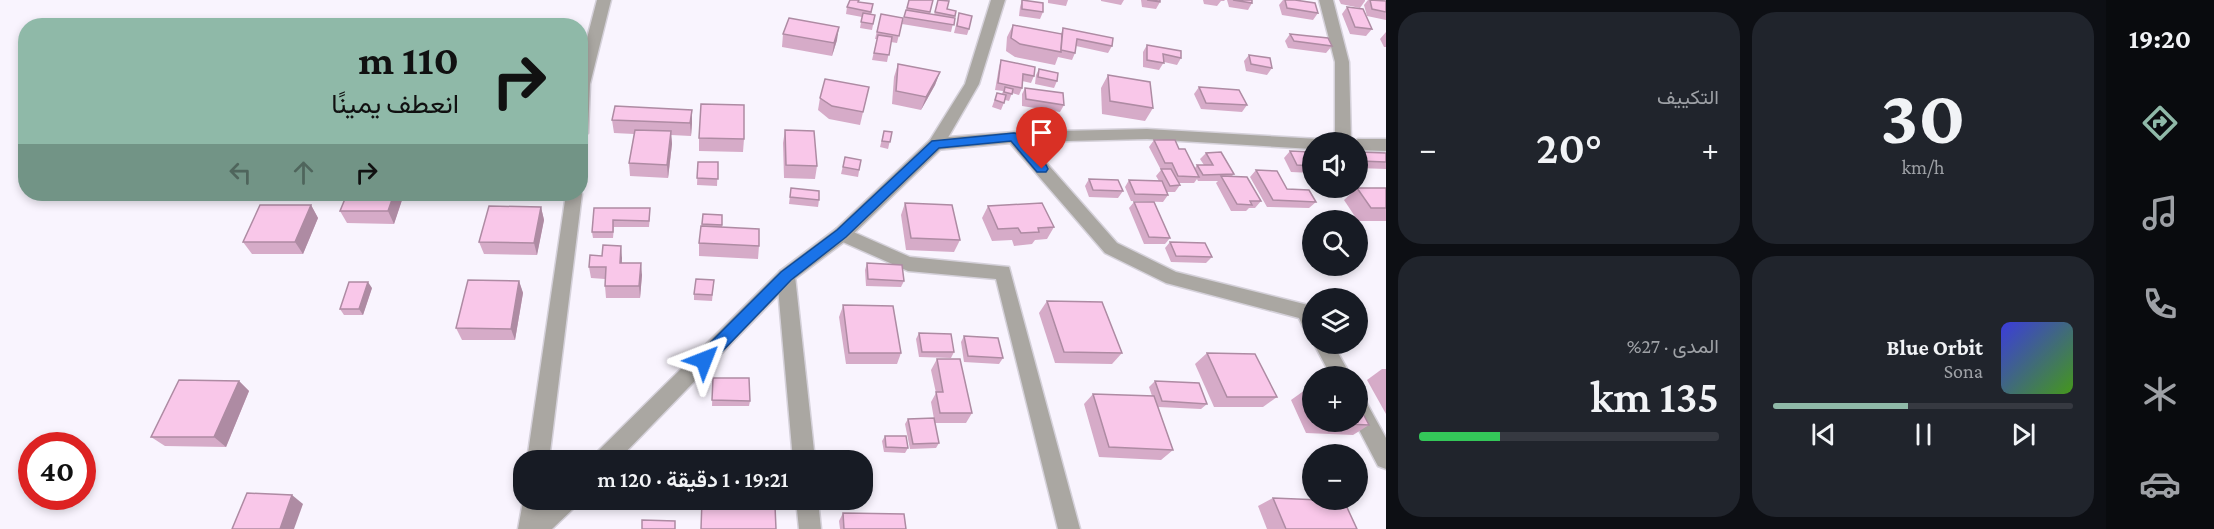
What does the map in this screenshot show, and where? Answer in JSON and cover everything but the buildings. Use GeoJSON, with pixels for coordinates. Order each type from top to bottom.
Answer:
{"type":"FeatureCollection","features":[{"type":"Feature","properties":{"kind":"street"},"geometry":{"type":"LineString","coordinates":[[588,64],[604,0]]}},
{"type":"Feature","properties":{"kind":"street"},"geometry":{"type":"LineString","coordinates":[[614,450],[786,276],[842,234],[936,144],[972,84],[998,0]]}},
{"type":"Feature","properties":{"kind":"street"},"geometry":{"type":"LineString","coordinates":[[1326,0],[1342,62],[1343,132]]}},
{"type":"Feature","properties":{"kind":"street"},"geometry":{"type":"LineString","coordinates":[[936,144],[1014,137],[1147,134],[1302,142]]}},
{"type":"Feature","properties":{"kind":"street"},"geometry":{"type":"LineString","coordinates":[[1014,137],[1111,248],[1172,278],[1302,311]]}},
{"type":"Feature","properties":{"kind":"street"},"geometry":{"type":"LineString","coordinates":[[1368,145],[1386,145]]}},
{"type":"Feature","properties":{"kind":"street"},"geometry":{"type":"LineString","coordinates":[[539,450],[573,201]]}},
{"type":"Feature","properties":{"kind":"street"},"geometry":{"type":"LineString","coordinates":[[842,234],[909,264],[1003,272],[1069,529]]}},
{"type":"Feature","properties":{"kind":"street"},"geometry":{"type":"LineString","coordinates":[[786,276],[803,450]]}},
{"type":"Feature","properties":{"kind":"street"},"geometry":{"type":"LineString","coordinates":[[1368,426],[1386,459]]}},
{"type":"Feature","properties":{"kind":"street"},"geometry":{"type":"LineString","coordinates":[[529,529],[532,510]]}},
{"type":"Feature","properties":{"kind":"street"},"geometry":{"type":"LineString","coordinates":[[536,529],[556,510]]}},
{"type":"Feature","properties":{"kind":"street"},"geometry":{"type":"LineString","coordinates":[[808,510],[810,529]]}},
{"type":"Feature","properties":{"kind":"route"},"geometry":{"type":"LineString","coordinates":[[704,360],[786,276],[842,234],[936,144],[1014,137],[1042,169]]}}]}
